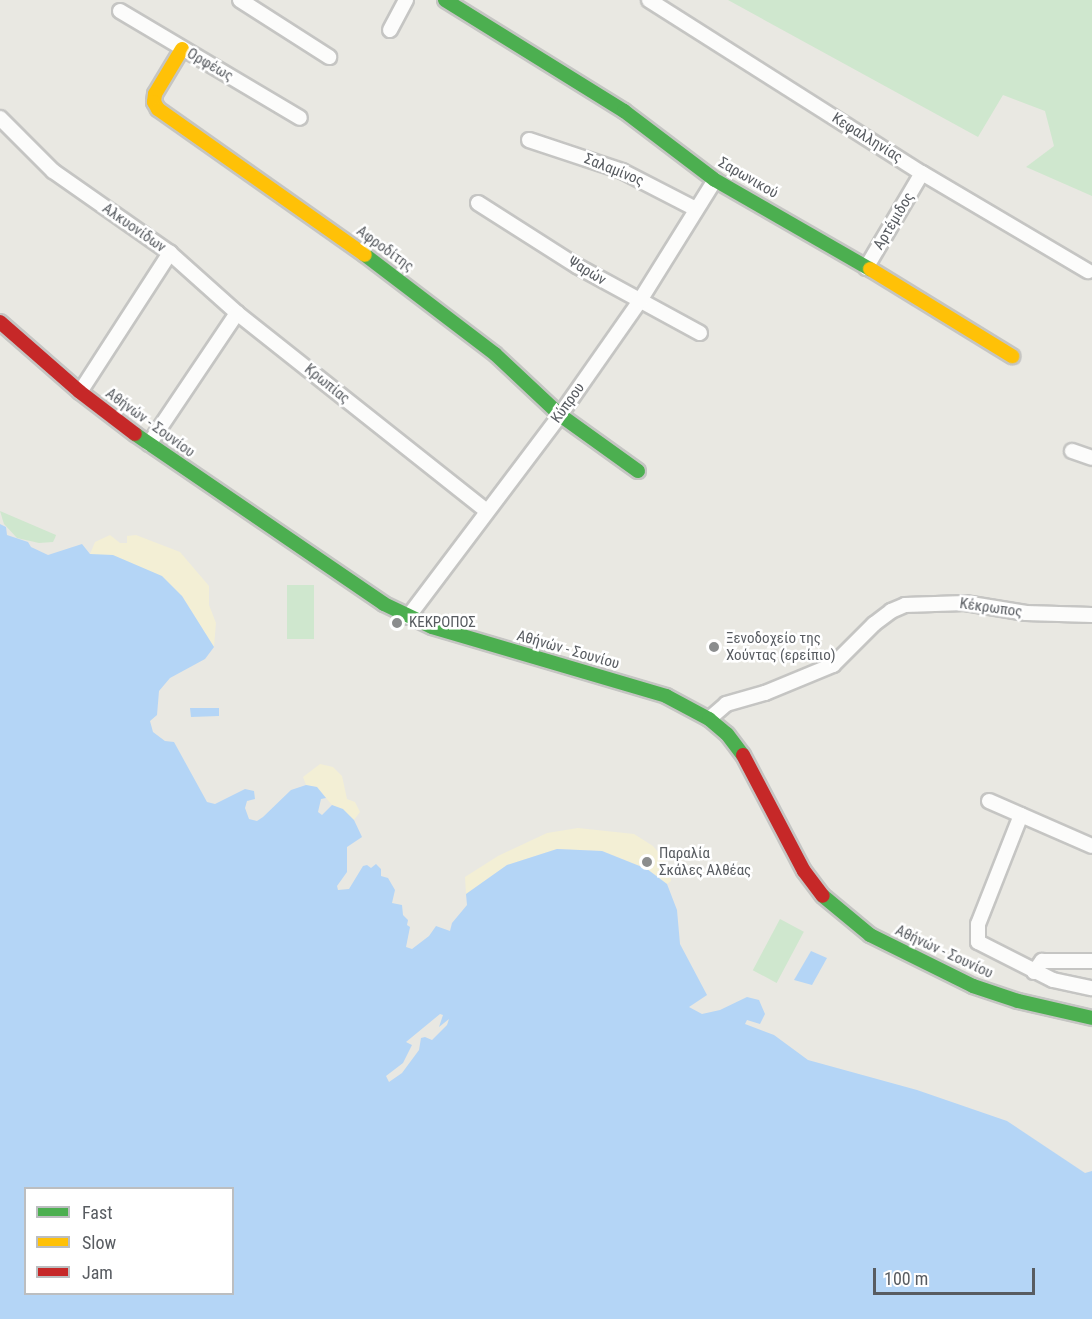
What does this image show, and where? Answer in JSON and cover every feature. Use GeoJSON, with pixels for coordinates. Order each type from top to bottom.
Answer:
{"type":"FeatureCollection","features":[{"type":"Feature","properties":{"kind":"street"},"geometry":{"type":"LineString","coordinates":[[240,0],[329,57]]}},
{"type":"Feature","properties":{"kind":"street"},"geometry":{"type":"LineString","coordinates":[[390,30],[406,0]]}},
{"type":"Feature","properties":{"kind":"street","name":"Σαρωνικού"},"geometry":{"type":"LineString","coordinates":[[445,0],[624,111],[715,180],[799,226],[1012,356]]}},
{"type":"Feature","properties":{"kind":"street","name":"Κεφαλληνίας"},"geometry":{"type":"LineString","coordinates":[[649,0],[922,173],[1088,271]]}},
{"type":"Feature","properties":{"kind":"street","name":"Ορφέως"},"geometry":{"type":"LineString","coordinates":[[120,11],[182,50],[300,118]]}},
{"type":"Feature","properties":{"kind":"street","name":"Αφροδίτης"},"geometry":{"type":"LineString","coordinates":[[182,50],[154,94],[154,102],[158,109],[408,286],[495,354],[560,415],[638,471]]}},
{"type":"Feature","properties":{"kind":"street","name":"Αλκυονίδων"},"geometry":{"type":"LineString","coordinates":[[0,118],[53,171],[170,253],[80,392]]}},
{"type":"Feature","properties":{"kind":"street","name":"Σαλαμίνος"},"geometry":{"type":"LineString","coordinates":[[529,140],[621,171],[696,209]]}},
{"type":"Feature","properties":{"kind":"street","name":"Αρτέμιδος"},"geometry":{"type":"LineString","coordinates":[[866,268],[922,173]]}},
{"type":"Feature","properties":{"kind":"street","name":"Κύπρου"},"geometry":{"type":"LineString","coordinates":[[408,616],[560,415],[639,302],[715,180]]}},
{"type":"Feature","properties":{"kind":"street","name":"Ψαρών"},"geometry":{"type":"LineString","coordinates":[[478,203],[639,302],[700,333]]}},
{"type":"Feature","properties":{"kind":"street","name":"Κρωπίας"},"geometry":{"type":"LineString","coordinates":[[170,253],[237,313],[487,511]]}},
{"type":"Feature","properties":{"kind":"street"},"geometry":{"type":"LineString","coordinates":[[149,444],[237,313]]}},
{"type":"Feature","properties":{"kind":"street","name":"Αθήνών - Σουνίου"},"geometry":{"type":"LineString","coordinates":[[0,322],[80,392],[149,444],[361,590],[408,616],[471,640],[666,696],[709,719],[727,734],[749,762],[813,885],[853,922],[887,945],[973,986],[1018,1001],[1092,1018]]}},
{"type":"Feature","properties":{"kind":"street"},"geometry":{"type":"LineString","coordinates":[[1072,451],[1092,458]]}},
{"type":"Feature","properties":{"kind":"street","name":"Κέκρωπος"},"geometry":{"type":"LineString","coordinates":[[709,719],[726,704],[784,686],[833,665],[874,624],[891,611],[905,605],[965,603],[1026,613],[1092,615]]}},
{"type":"Feature","properties":{"kind":"street"},"geometry":{"type":"LineString","coordinates":[[989,801],[1092,846]]}},
{"type":"Feature","properties":{"kind":"street"},"geometry":{"type":"LineString","coordinates":[[1021,815],[978,924],[976,935],[982,946],[1034,972],[1053,980],[1092,988]]}},
{"type":"Feature","properties":{"kind":"street"},"geometry":{"type":"LineString","coordinates":[[1034,972],[1042,961],[1092,961]]}},
{"type":"Feature","properties":{"kind":"green space"},"geometry":{"type":"Polygon","coordinates":[[[728,0],[1092,0],[1092,196],[1026,167],[1054,146],[1045,111],[1003,95],[978,137],[728,0]]]}},
{"type":"Feature","properties":{"kind":"green space"},"geometry":{"type":"Polygon","coordinates":[[[0,511],[56,535],[53,542],[39,543],[17,538],[4,524],[0,511]]]}},
{"type":"Feature","properties":{"kind":"green space"},"geometry":{"type":"Polygon","coordinates":[[[287,585],[314,585],[314,639],[287,639],[287,585]]]}},
{"type":"Feature","properties":{"kind":"green space"},"geometry":{"type":"Polygon","coordinates":[[[780,919],[804,932],[777,983],[753,970],[780,919]]]}},
{"type":"Feature","properties":{"kind":"sand"},"geometry":{"type":"Polygon","coordinates":[[[110,535],[120,543],[127,543],[127,536],[136,535],[180,552],[209,586],[209,605],[216,623],[214,647],[182,596],[90,554],[95,542],[110,535]]]}},
{"type":"Feature","properties":{"kind":"sand"},"geometry":{"type":"Polygon","coordinates":[[[320,764],[333,767],[342,776],[347,799],[355,802],[360,812],[354,820],[343,810],[332,805],[317,787],[306,785],[303,777],[320,764]]]}},
{"type":"Feature","properties":{"kind":"sand","name":"Παραλία Σκάλες Αλθέας"},"geometry":{"type":"Polygon","coordinates":[[[578,828],[634,834],[653,846],[669,865],[671,881],[667,884],[647,869],[602,851],[557,849],[507,865],[466,894],[465,877],[498,856],[547,833],[578,828]]]}},
{"type":"Feature","properties":{"kind":"water"},"geometry":{"type":"Polygon","coordinates":[[[0,524],[6,527],[7,535],[28,542],[31,547],[48,555],[82,544],[90,554],[113,555],[162,576],[182,596],[214,647],[205,659],[170,678],[159,691],[157,715],[150,721],[153,732],[165,741],[174,742],[207,802],[215,804],[245,789],[254,791],[255,799],[247,801],[245,808],[249,819],[257,821],[291,790],[306,785],[317,787],[326,798],[321,799],[318,812],[322,815],[332,805],[343,809],[354,820],[362,837],[347,847],[347,872],[337,886],[338,890],[349,889],[363,866],[367,865],[371,868],[376,864],[381,869],[381,876],[388,878],[395,890],[392,903],[402,905],[403,915],[408,920],[407,925],[410,927],[406,947],[412,949],[429,936],[436,926],[450,931],[452,923],[467,905],[466,894],[507,865],[557,849],[602,851],[647,869],[667,884],[677,910],[680,944],[707,995],[689,1007],[702,1014],[720,1010],[747,997],[759,1000],[765,1014],[760,1024],[747,1020],[745,1024],[774,1035],[808,1060],[917,1090],[1007,1121],[1085,1173],[1092,1171],[1092,1319],[0,1319],[0,524]],[[440,1014],[406,1042],[412,1045],[403,1063],[386,1076],[389,1082],[402,1073],[419,1050],[421,1038],[432,1040],[447,1025],[449,1019],[439,1027],[443,1015],[440,1014]]]}},
{"type":"Feature","properties":{"kind":"water"},"geometry":{"type":"Polygon","coordinates":[[[190,708],[219,708],[219,716],[191,717],[190,708]]]}},
{"type":"Feature","properties":{"kind":"water"},"geometry":{"type":"Polygon","coordinates":[[[811,951],[827,958],[812,985],[794,980],[811,951]]]}},
{"type":"Feature","properties":{"kind":"traffic: fast"},"geometry":{"type":"LineString","coordinates":[[445,0],[624,111],[715,180],[870,269]]}},
{"type":"Feature","properties":{"kind":"traffic: fast"},"geometry":{"type":"LineString","coordinates":[[365,255],[495,354],[560,415],[638,471]]}},
{"type":"Feature","properties":{"kind":"traffic: fast"},"geometry":{"type":"LineString","coordinates":[[135,434],[384,604],[432,627],[666,696],[709,719],[727,734],[743,755]]}},
{"type":"Feature","properties":{"kind":"traffic: fast"},"geometry":{"type":"LineString","coordinates":[[823,896],[870,935],[973,986],[1018,1001],[1092,1018]]}},
{"type":"Feature","properties":{"kind":"traffic: slow"},"geometry":{"type":"LineString","coordinates":[[182,49],[155,94],[154,102],[158,109],[365,255]]}},
{"type":"Feature","properties":{"kind":"traffic: slow"},"geometry":{"type":"LineString","coordinates":[[870,269],[1012,356]]}},
{"type":"Feature","properties":{"kind":"traffic: jam"},"geometry":{"type":"LineString","coordinates":[[0,322],[80,392],[135,434]]}},
{"type":"Feature","properties":{"kind":"traffic: jam"},"geometry":{"type":"LineString","coordinates":[[743,755],[804,871],[823,896]]}},
{"type":"Feature","properties":{"kind":"place","name":"ΚΕΚΡΟΠΟΣ"},"geometry":{"type":"Point","coordinates":[397,623]}},
{"type":"Feature","properties":{"kind":"place","name":"Ξενοδοχείο της Χούντας (ερείπιο)"},"geometry":{"type":"Point","coordinates":[714,647]}},
{"type":"Feature","properties":{"kind":"place","name":"Παραλία Σκάλες Αλθέας"},"geometry":{"type":"Point","coordinates":[647,862]}}]}
